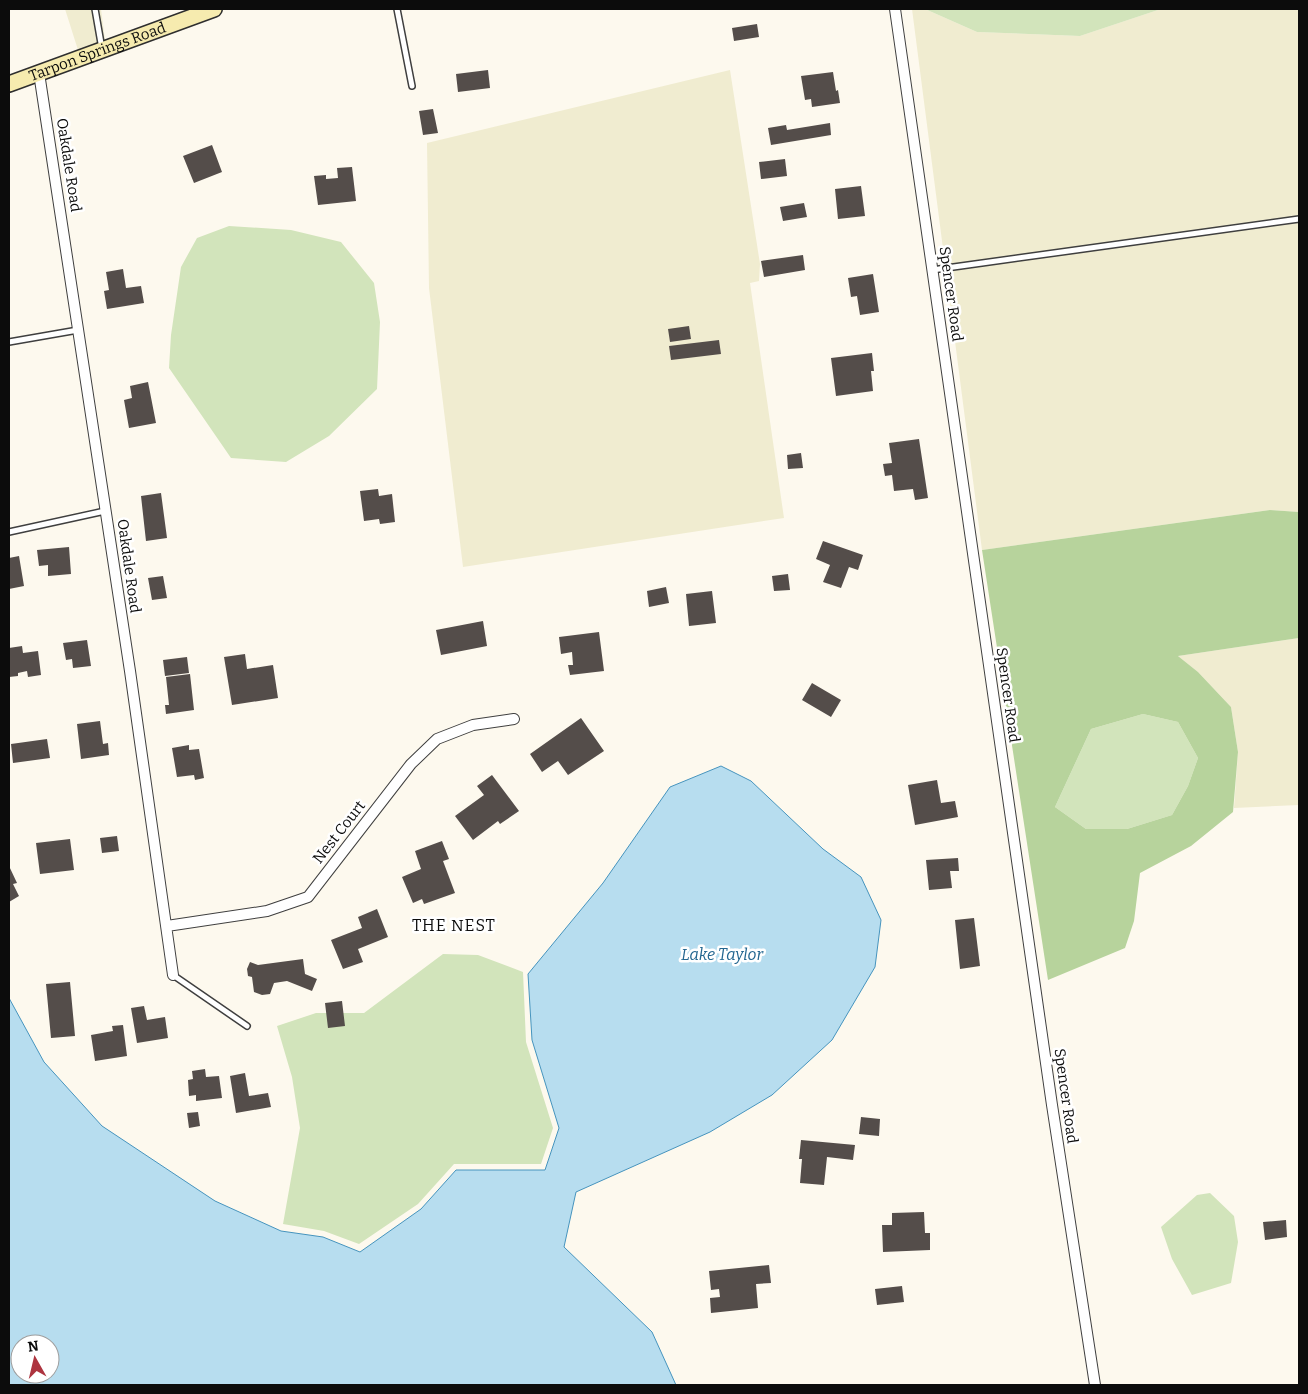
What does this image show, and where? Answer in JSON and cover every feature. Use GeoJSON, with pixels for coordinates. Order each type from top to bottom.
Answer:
{"type":"FeatureCollection","features":[{"type":"Feature","properties":{"kind":"main road","name":"Tarpon Springs Road"},"geometry":{"type":"LineString","coordinates":[[9,84],[214,9]]}},
{"type":"Feature","properties":{"kind":"street","name":"Spencer Road"},"geometry":{"type":"LineString","coordinates":[[895,9],[1052,1105],[1095,1385]]}},
{"type":"Feature","properties":{"kind":"street","name":"Oakdale Road"},"geometry":{"type":"LineString","coordinates":[[39,73],[106,511],[173,975]]}},
{"type":"Feature","properties":{"kind":"street","name":"Nest Court"},"geometry":{"type":"LineString","coordinates":[[167,926],[267,911],[308,897],[411,764],[437,739],[473,725],[514,719]]}},
{"type":"Feature","properties":{"kind":"lane"},"geometry":{"type":"LineString","coordinates":[[95,9],[102,50]]}},
{"type":"Feature","properties":{"kind":"lane"},"geometry":{"type":"LineString","coordinates":[[397,9],[412,86]]}},
{"type":"Feature","properties":{"kind":"lane"},"geometry":{"type":"LineString","coordinates":[[932,270],[1299,220]]}},
{"type":"Feature","properties":{"kind":"lane"},"geometry":{"type":"LineString","coordinates":[[9,342],[78,330]]}},
{"type":"Feature","properties":{"kind":"lane"},"geometry":{"type":"LineString","coordinates":[[9,532],[106,511]]}},
{"type":"Feature","properties":{"kind":"lane","name":"Oakdale Road"},"geometry":{"type":"LineString","coordinates":[[173,975],[247,1026]]}},
{"type":"Feature","properties":{"kind":"shaded area"},"geometry":{"type":"Polygon","coordinates":[[[65,9],[101,9],[105,40],[78,50],[65,9]]]}},
{"type":"Feature","properties":{"kind":"shaded area"},"geometry":{"type":"Polygon","coordinates":[[[912,9],[925,9],[977,32],[1080,36],[1161,9],[1299,9],[1299,512],[1270,510],[982,550],[912,9]]]}},
{"type":"Feature","properties":{"kind":"shaded area"},"geometry":{"type":"Polygon","coordinates":[[[730,70],[760,264],[759,281],[750,283],[784,518],[463,567],[429,288],[427,143],[730,70]]]}},
{"type":"Feature","properties":{"kind":"shaded area"},"geometry":{"type":"Polygon","coordinates":[[[1299,638],[1299,805],[1234,808],[1238,752],[1231,707],[1198,672],[1178,656],[1299,638]]]}},
{"type":"Feature","properties":{"kind":"green space"},"geometry":{"type":"Polygon","coordinates":[[[925,9],[1161,9],[1080,36],[977,32],[925,9]]]}},
{"type":"Feature","properties":{"kind":"green space"},"geometry":{"type":"Polygon","coordinates":[[[229,226],[291,230],[341,242],[374,283],[380,322],[377,389],[329,436],[286,462],[231,458],[169,368],[171,335],[181,267],[197,238],[229,226]]]}},
{"type":"Feature","properties":{"kind":"green space"},"geometry":{"type":"Polygon","coordinates":[[[1270,510],[1299,512],[1299,638],[1178,656],[1198,672],[1231,707],[1238,752],[1233,812],[1191,846],[1140,873],[1134,921],[1125,948],[1048,980],[982,550],[1270,510]],[[1143,714],[1091,729],[1055,807],[1086,829],[1127,829],[1172,815],[1188,786],[1198,758],[1178,722],[1143,714]]]}},
{"type":"Feature","properties":{"kind":"green space"},"geometry":{"type":"Polygon","coordinates":[[[1143,714],[1178,722],[1198,758],[1188,786],[1172,815],[1127,829],[1086,829],[1055,807],[1091,729],[1143,714]]]}},
{"type":"Feature","properties":{"kind":"green space"},"geometry":{"type":"Polygon","coordinates":[[[443,954],[478,955],[523,972],[526,1042],[553,1128],[541,1164],[454,1164],[418,1204],[359,1244],[324,1231],[283,1224],[300,1128],[292,1077],[277,1026],[316,1013],[364,1013],[443,954]]]}},
{"type":"Feature","properties":{"kind":"green space"},"geometry":{"type":"Polygon","coordinates":[[[1210,1193],[1234,1216],[1238,1242],[1231,1283],[1192,1295],[1172,1259],[1161,1227],[1197,1195],[1210,1193]]]}},
{"type":"Feature","properties":{"kind":"water","name":"Lake Taylor"},"geometry":{"type":"Polygon","coordinates":[[[721,766],[751,781],[823,849],[861,877],[881,920],[875,967],[832,1040],[772,1095],[710,1132],[576,1192],[564,1247],[652,1332],[676,1385],[9,1385],[9,998],[44,1062],[102,1126],[215,1201],[281,1231],[323,1237],[360,1252],[421,1209],[456,1170],[545,1170],[559,1128],[532,1040],[528,974],[603,883],[670,787],[721,766]]]}},
{"type":"Feature","properties":{"kind":"building"},"geometry":{"type":"Polygon","coordinates":[[[757,24],[759,37],[734,41],[732,28],[757,24]]]}},
{"type":"Feature","properties":{"kind":"building"},"geometry":{"type":"Polygon","coordinates":[[[488,70],[490,88],[458,92],[456,74],[488,70]]]}},
{"type":"Feature","properties":{"kind":"building"},"geometry":{"type":"Polygon","coordinates":[[[833,72],[840,103],[812,107],[811,99],[805,100],[801,76],[833,72]]]}},
{"type":"Feature","properties":{"kind":"building"},"geometry":{"type":"Polygon","coordinates":[[[433,109],[438,133],[423,135],[419,111],[433,109]]]}},
{"type":"Feature","properties":{"kind":"building"},"geometry":{"type":"Polygon","coordinates":[[[830,123],[831,135],[771,145],[768,128],[786,125],[787,130],[830,123]]]}},
{"type":"Feature","properties":{"kind":"building"},"geometry":{"type":"Polygon","coordinates":[[[212,145],[222,172],[194,183],[183,156],[212,145]]]}},
{"type":"Feature","properties":{"kind":"building"},"geometry":{"type":"Polygon","coordinates":[[[785,159],[787,176],[761,179],[759,162],[785,159]]]}},
{"type":"Feature","properties":{"kind":"building"},"geometry":{"type":"Polygon","coordinates":[[[352,167],[356,201],[318,205],[314,176],[326,175],[326,179],[338,178],[337,168],[352,167]]]}},
{"type":"Feature","properties":{"kind":"building"},"geometry":{"type":"Polygon","coordinates":[[[861,186],[865,216],[838,219],[835,189],[861,186]]]}},
{"type":"Feature","properties":{"kind":"building"},"geometry":{"type":"Polygon","coordinates":[[[804,203],[807,217],[783,221],[780,207],[804,203]]]}},
{"type":"Feature","properties":{"kind":"building"},"geometry":{"type":"Polygon","coordinates":[[[803,255],[805,270],[764,277],[761,261],[803,255]]]}},
{"type":"Feature","properties":{"kind":"building"},"geometry":{"type":"Polygon","coordinates":[[[123,269],[126,288],[141,286],[144,303],[107,309],[104,291],[109,290],[106,272],[123,269]]]}},
{"type":"Feature","properties":{"kind":"building"},"geometry":{"type":"Polygon","coordinates":[[[873,274],[879,312],[860,315],[857,296],[851,297],[848,278],[873,274]]]}},
{"type":"Feature","properties":{"kind":"building"},"geometry":{"type":"Polygon","coordinates":[[[689,326],[691,339],[670,342],[668,329],[689,326]]]}},
{"type":"Feature","properties":{"kind":"building"},"geometry":{"type":"Polygon","coordinates":[[[719,340],[721,354],[671,360],[669,346],[719,340]]]}},
{"type":"Feature","properties":{"kind":"building"},"geometry":{"type":"Polygon","coordinates":[[[872,353],[874,371],[871,371],[873,391],[836,396],[831,358],[872,353]]]}},
{"type":"Feature","properties":{"kind":"building"},"geometry":{"type":"Polygon","coordinates":[[[148,382],[156,423],[129,428],[124,400],[132,398],[130,386],[148,382]]]}},
{"type":"Feature","properties":{"kind":"building"},"geometry":{"type":"Polygon","coordinates":[[[919,439],[928,498],[915,500],[913,489],[894,491],[892,475],[885,476],[883,464],[892,463],[889,443],[919,439]]]}},
{"type":"Feature","properties":{"kind":"building"},"geometry":{"type":"Polygon","coordinates":[[[801,453],[803,468],[788,469],[787,455],[801,453]]]}},
{"type":"Feature","properties":{"kind":"building"},"geometry":{"type":"Polygon","coordinates":[[[378,489],[379,496],[392,494],[395,522],[380,524],[379,519],[364,521],[360,491],[378,489]]]}},
{"type":"Feature","properties":{"kind":"building"},"geometry":{"type":"Polygon","coordinates":[[[161,493],[167,538],[146,541],[141,496],[161,493]]]}},
{"type":"Feature","properties":{"kind":"building"},"geometry":{"type":"Polygon","coordinates":[[[823,541],[863,555],[858,570],[849,567],[841,588],[823,582],[830,565],[816,559],[823,541]]]}},
{"type":"Feature","properties":{"kind":"building"},"geometry":{"type":"Polygon","coordinates":[[[69,547],[71,574],[48,576],[48,565],[39,566],[37,550],[69,547]]]}},
{"type":"Feature","properties":{"kind":"building"},"geometry":{"type":"Polygon","coordinates":[[[19,556],[24,586],[9,589],[9,558],[19,556]]]}},
{"type":"Feature","properties":{"kind":"building"},"geometry":{"type":"Polygon","coordinates":[[[788,574],[790,590],[774,591],[772,576],[788,574]]]}},
{"type":"Feature","properties":{"kind":"building"},"geometry":{"type":"Polygon","coordinates":[[[163,576],[167,598],[152,600],[148,578],[163,576]]]}},
{"type":"Feature","properties":{"kind":"building"},"geometry":{"type":"Polygon","coordinates":[[[666,587],[669,603],[649,607],[647,591],[666,587]]]}},
{"type":"Feature","properties":{"kind":"building"},"geometry":{"type":"Polygon","coordinates":[[[712,591],[716,623],[689,626],[686,594],[712,591]]]}},
{"type":"Feature","properties":{"kind":"building"},"geometry":{"type":"Polygon","coordinates":[[[483,621],[487,646],[441,655],[436,630],[483,621]]]}},
{"type":"Feature","properties":{"kind":"building"},"geometry":{"type":"Polygon","coordinates":[[[599,632],[604,671],[570,675],[568,665],[573,665],[572,652],[561,654],[559,637],[599,632]]]}},
{"type":"Feature","properties":{"kind":"building"},"geometry":{"type":"Polygon","coordinates":[[[87,640],[91,666],[73,668],[72,659],[66,660],[63,643],[87,640]]]}},
{"type":"Feature","properties":{"kind":"building"},"geometry":{"type":"Polygon","coordinates":[[[22,646],[23,653],[38,651],[41,675],[28,677],[27,671],[18,673],[18,676],[9,677],[9,648],[22,646]]]}},
{"type":"Feature","properties":{"kind":"building"},"geometry":{"type":"Polygon","coordinates":[[[245,654],[247,669],[273,665],[278,698],[232,705],[224,657],[245,654]]]}},
{"type":"Feature","properties":{"kind":"building"},"geometry":{"type":"Polygon","coordinates":[[[187,657],[189,673],[165,676],[163,660],[187,657]]]}},
{"type":"Feature","properties":{"kind":"building"},"geometry":{"type":"Polygon","coordinates":[[[190,674],[194,710],[166,714],[165,705],[169,705],[166,677],[190,674]]]}},
{"type":"Feature","properties":{"kind":"building"},"geometry":{"type":"Polygon","coordinates":[[[812,683],[841,700],[831,717],[802,700],[812,683]]]}},
{"type":"Feature","properties":{"kind":"building"},"geometry":{"type":"Polygon","coordinates":[[[581,718],[604,751],[568,775],[558,761],[542,772],[530,754],[581,718]]]}},
{"type":"Feature","properties":{"kind":"building"},"geometry":{"type":"Polygon","coordinates":[[[100,721],[103,744],[108,743],[109,755],[81,759],[77,724],[100,721]]]}},
{"type":"Feature","properties":{"kind":"building"},"geometry":{"type":"Polygon","coordinates":[[[47,739],[50,758],[13,763],[11,744],[47,739]]]}},
{"type":"Feature","properties":{"kind":"building"},"geometry":{"type":"Polygon","coordinates":[[[189,745],[189,750],[199,749],[204,778],[195,780],[194,775],[177,777],[172,748],[189,745]]]}},
{"type":"Feature","properties":{"kind":"building"},"geometry":{"type":"Polygon","coordinates":[[[492,775],[519,811],[500,824],[498,821],[473,840],[455,816],[484,795],[477,786],[492,775]]]}},
{"type":"Feature","properties":{"kind":"building"},"geometry":{"type":"Polygon","coordinates":[[[937,780],[941,803],[955,801],[958,817],[915,825],[908,785],[937,780]]]}},
{"type":"Feature","properties":{"kind":"building"},"geometry":{"type":"Polygon","coordinates":[[[117,836],[119,851],[102,853],[100,838],[117,836]]]}},
{"type":"Feature","properties":{"kind":"building"},"geometry":{"type":"Polygon","coordinates":[[[70,839],[74,870],[40,874],[36,843],[70,839]]]}},
{"type":"Feature","properties":{"kind":"building"},"geometry":{"type":"Polygon","coordinates":[[[442,841],[449,859],[443,861],[455,893],[424,904],[422,899],[413,903],[402,877],[421,869],[415,851],[442,841]]]}},
{"type":"Feature","properties":{"kind":"building"},"geometry":{"type":"Polygon","coordinates":[[[958,858],[959,871],[950,871],[952,888],[929,890],[926,860],[958,858]]]}},
{"type":"Feature","properties":{"kind":"building"},"geometry":{"type":"Polygon","coordinates":[[[9,866],[17,883],[13,884],[19,896],[9,902],[9,866]]]}},
{"type":"Feature","properties":{"kind":"building"},"geometry":{"type":"Polygon","coordinates":[[[377,909],[388,937],[358,949],[363,962],[343,969],[331,940],[362,928],[358,917],[377,909]]]}},
{"type":"Feature","properties":{"kind":"building"},"geometry":{"type":"Polygon","coordinates":[[[974,918],[980,966],[960,969],[955,920],[974,918]]]}},
{"type":"Feature","properties":{"kind":"building"},"geometry":{"type":"Polygon","coordinates":[[[303,959],[305,974],[317,979],[312,991],[287,981],[274,983],[270,994],[262,995],[254,992],[252,977],[248,976],[247,969],[250,962],[258,965],[303,959]]]}},
{"type":"Feature","properties":{"kind":"building"},"geometry":{"type":"Polygon","coordinates":[[[70,982],[75,1036],[51,1038],[46,984],[70,982]]]}},
{"type":"Feature","properties":{"kind":"building"},"geometry":{"type":"Polygon","coordinates":[[[342,1001],[345,1026],[328,1028],[325,1003],[342,1001]]]}},
{"type":"Feature","properties":{"kind":"building"},"geometry":{"type":"Polygon","coordinates":[[[144,1006],[147,1020],[165,1017],[168,1038],[137,1043],[131,1008],[144,1006]]]}},
{"type":"Feature","properties":{"kind":"building"},"geometry":{"type":"Polygon","coordinates":[[[123,1025],[127,1056],[95,1061],[91,1035],[113,1031],[112,1026],[123,1025]]]}},
{"type":"Feature","properties":{"kind":"building"},"geometry":{"type":"Polygon","coordinates":[[[205,1069],[206,1077],[219,1076],[222,1098],[196,1101],[196,1095],[189,1096],[188,1080],[193,1079],[192,1071],[205,1069]]]}},
{"type":"Feature","properties":{"kind":"building"},"geometry":{"type":"Polygon","coordinates":[[[245,1073],[249,1096],[268,1093],[271,1107],[236,1113],[230,1076],[245,1073]]]}},
{"type":"Feature","properties":{"kind":"building"},"geometry":{"type":"Polygon","coordinates":[[[198,1112],[200,1126],[189,1128],[187,1113],[198,1112]]]}},
{"type":"Feature","properties":{"kind":"building"},"geometry":{"type":"Polygon","coordinates":[[[861,1117],[880,1119],[879,1136],[859,1134],[861,1117]]]}},
{"type":"Feature","properties":{"kind":"building"},"geometry":{"type":"Polygon","coordinates":[[[801,1140],[855,1145],[853,1160],[827,1157],[824,1185],[800,1183],[802,1159],[799,1159],[801,1140]]]}},
{"type":"Feature","properties":{"kind":"building"},"geometry":{"type":"Polygon","coordinates":[[[924,1212],[925,1233],[930,1233],[930,1250],[883,1252],[882,1225],[892,1225],[892,1213],[924,1212]]]}},
{"type":"Feature","properties":{"kind":"building"},"geometry":{"type":"Polygon","coordinates":[[[1286,1220],[1287,1237],[1265,1240],[1263,1222],[1286,1220]]]}},
{"type":"Feature","properties":{"kind":"building"},"geometry":{"type":"Polygon","coordinates":[[[769,1265],[771,1283],[756,1284],[758,1308],[711,1313],[710,1298],[720,1297],[719,1289],[711,1290],[709,1271],[769,1265]]]}},
{"type":"Feature","properties":{"kind":"building"},"geometry":{"type":"Polygon","coordinates":[[[902,1286],[904,1302],[877,1305],[875,1289],[902,1286]]]}},
{"type":"Feature","properties":{"kind":"district","name":"THE NEST"},"geometry":{"type":"Point","coordinates":[454,925]}}]}
